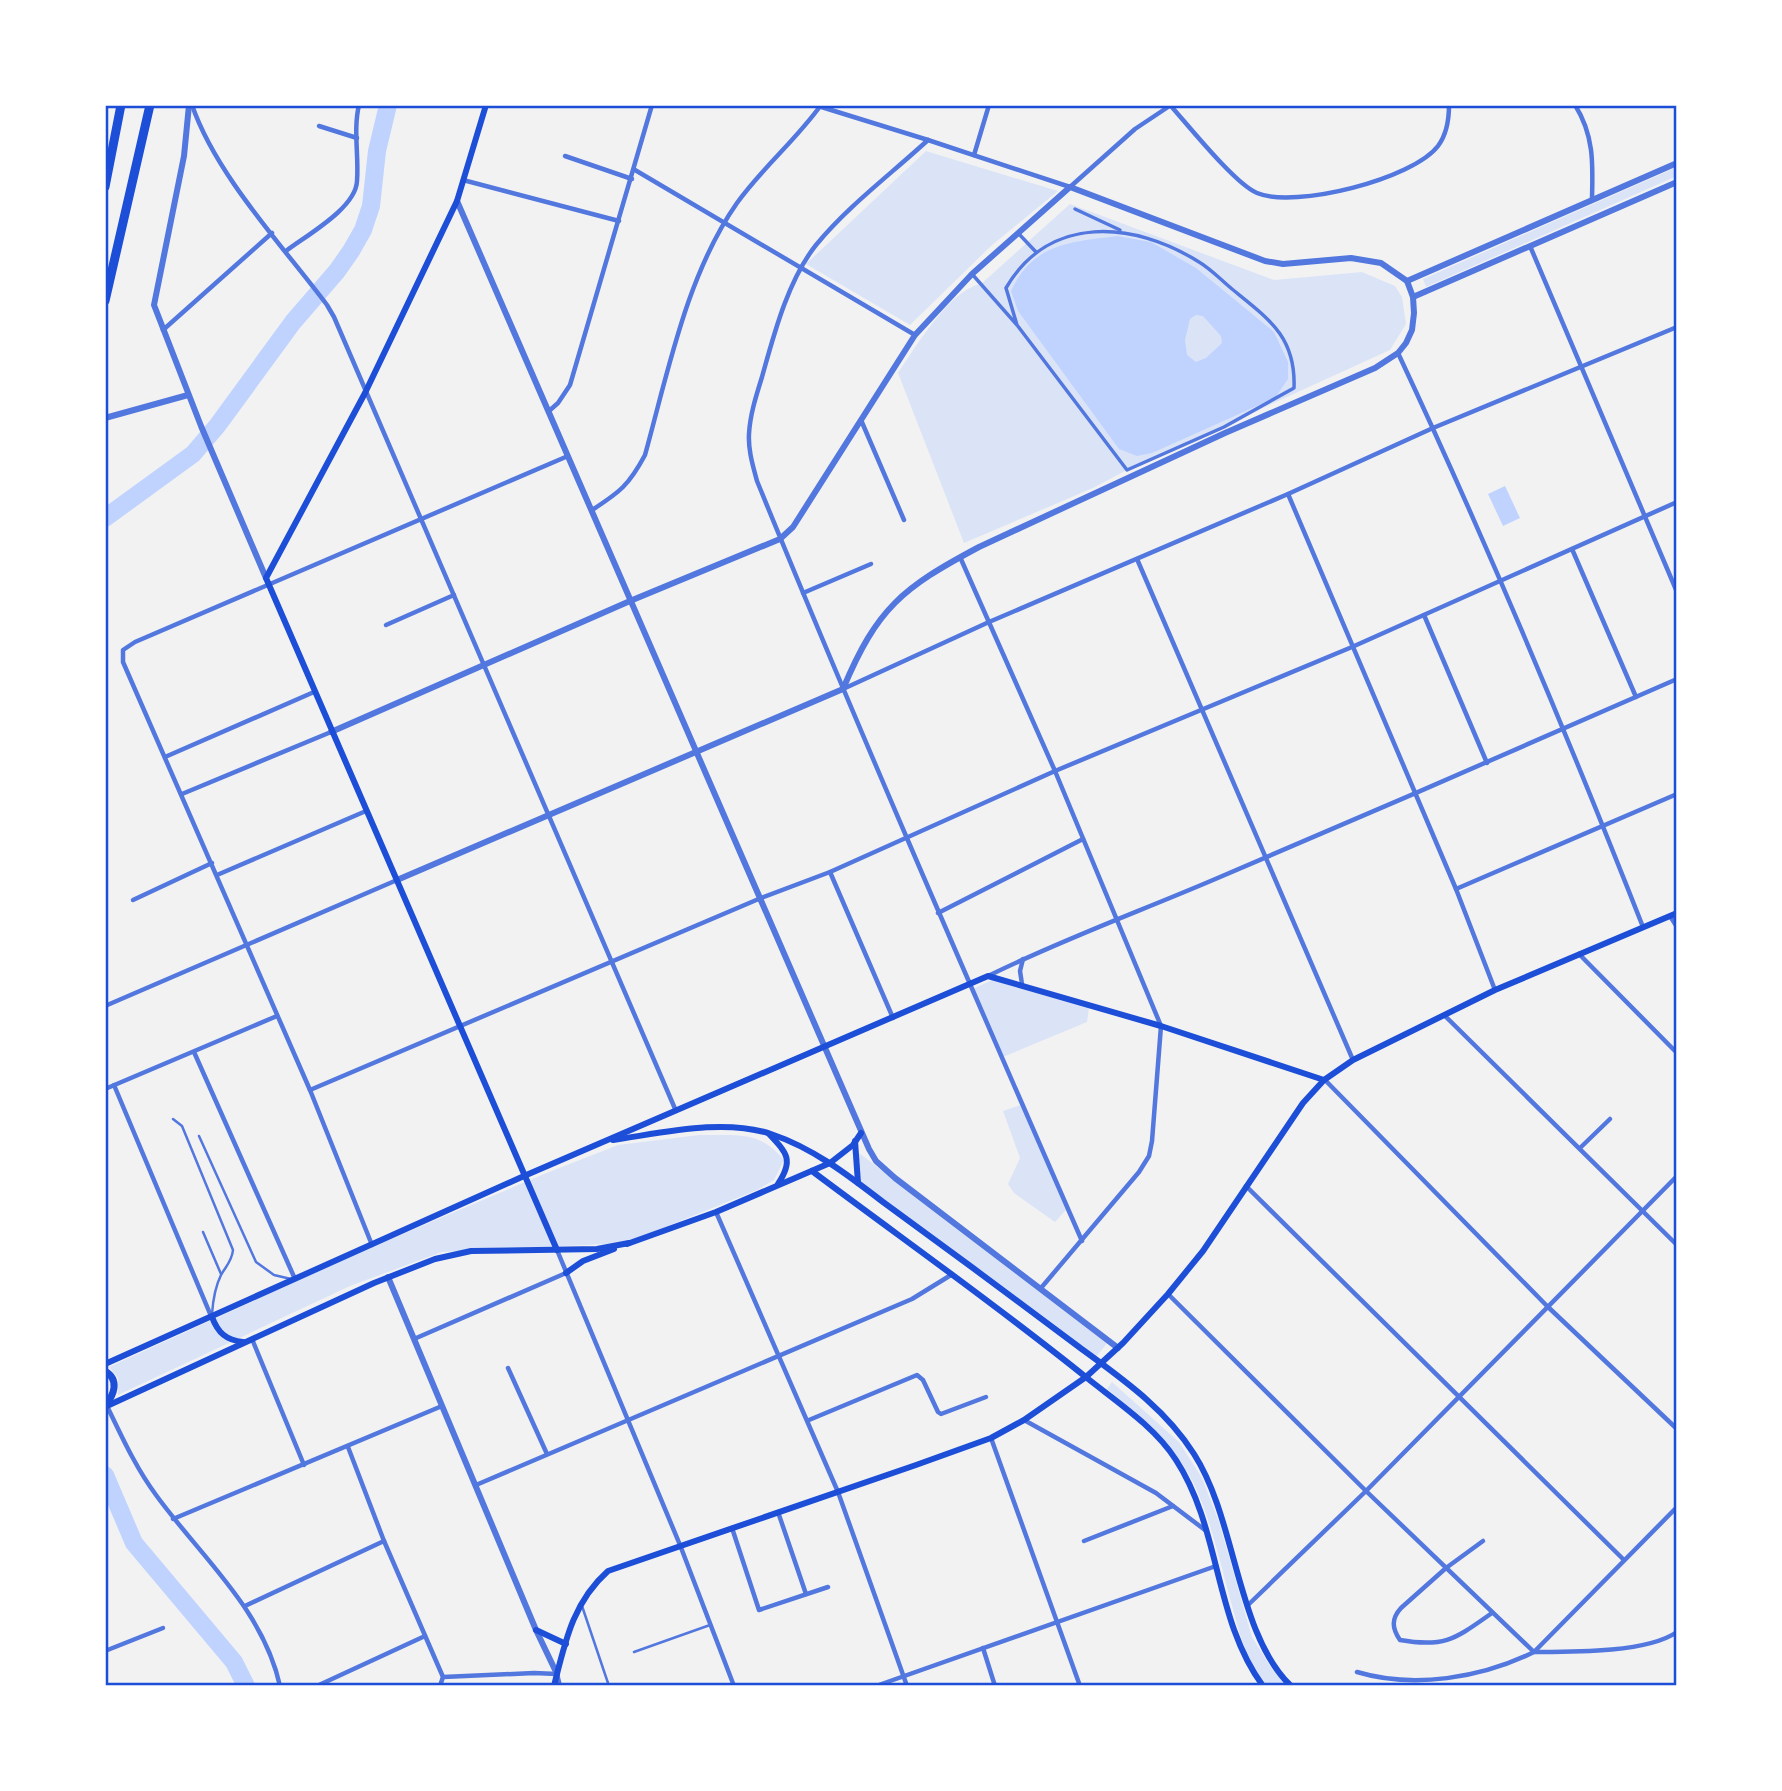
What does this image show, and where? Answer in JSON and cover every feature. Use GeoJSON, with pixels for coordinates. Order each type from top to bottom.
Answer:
{"type":"FeatureCollection","features":[{"type":"Feature","properties":{"kind":"highway"},"geometry":{"type":"LineString","coordinates":[[105,187],[121,105]]}},
{"type":"Feature","properties":{"kind":"highway"},"geometry":{"type":"LineString","coordinates":[[105,302],[149,105]]}},
{"type":"Feature","properties":{"kind":"main road"},"geometry":{"type":"LineString","coordinates":[[486,105],[457,201],[365,393],[267,581],[557,1250]]}},
{"type":"Feature","properties":{"kind":"main road"},"geometry":{"type":"LineString","coordinates":[[554,1686],[575,1613],[594,1584],[608,1571],[991,1438],[1024,1420],[1102,1363],[1168,1294],[1203,1251],[1303,1103],[1324,1080],[1353,1060],[1495,990],[1677,913]]}},
{"type":"Feature","properties":{"kind":"main road"},"geometry":{"type":"LineString","coordinates":[[105,1364],[524,1176],[988,976],[1161,1026],[1324,1080]]}},
{"type":"Feature","properties":{"kind":"main road"},"geometry":{"type":"LineString","coordinates":[[605,1142],[691,1129],[727,1127],[768,1133],[807,1149],[858,1183],[1102,1363],[1159,1411],[1194,1453],[1220,1507],[1256,1630],[1266,1651],[1291,1686]]}},
{"type":"Feature","properties":{"kind":"main road"},"geometry":{"type":"LineString","coordinates":[[768,1133],[784,1150],[787,1158],[786,1172],[777,1186]]}},
{"type":"Feature","properties":{"kind":"main road"},"geometry":{"type":"LineString","coordinates":[[566,1273],[583,1261],[716,1212],[830,1163],[861,1133]]}},
{"type":"Feature","properties":{"kind":"main road"},"geometry":{"type":"LineString","coordinates":[[855,1141],[858,1183]]}},
{"type":"Feature","properties":{"kind":"main road"},"geometry":{"type":"LineString","coordinates":[[812,1171],[1127,1409],[1175,1457],[1193,1488],[1208,1532],[1237,1642],[1251,1670],[1263,1686]]}},
{"type":"Feature","properties":{"kind":"main road"},"geometry":{"type":"LineString","coordinates":[[106,1406],[388,1277],[453,1254],[491,1250],[597,1249],[629,1243]]}},
{"type":"Feature","properties":{"kind":"main road"},"geometry":{"type":"LineString","coordinates":[[212,1317],[216,1327],[226,1338],[248,1341]]}},
{"type":"Feature","properties":{"kind":"main road"},"geometry":{"type":"LineString","coordinates":[[105,1371],[110,1374],[115,1384],[114,1392],[106,1406]]}},
{"type":"Feature","properties":{"kind":"main road"},"geometry":{"type":"LineString","coordinates":[[536,1630],[566,1644]]}},
{"type":"Feature","properties":{"kind":"street"},"geometry":{"type":"LineString","coordinates":[[190,105],[212,149],[327,304],[485,664],[610,962],[676,1111]]}},
{"type":"Feature","properties":{"kind":"street"},"geometry":{"type":"LineString","coordinates":[[190,105],[184,156],[154,298],[155,312],[267,581]]}},
{"type":"Feature","properties":{"kind":"street"},"geometry":{"type":"LineString","coordinates":[[286,251],[343,208],[353,197],[357,182],[356,138],[359,105]]}},
{"type":"Feature","properties":{"kind":"street"},"geometry":{"type":"LineString","coordinates":[[549,411],[570,385],[652,105]]}},
{"type":"Feature","properties":{"kind":"street"},"geometry":{"type":"LineString","coordinates":[[974,155],[989,105]]}},
{"type":"Feature","properties":{"kind":"street"},"geometry":{"type":"LineString","coordinates":[[182,794],[780,539],[793,527],[915,335],[972,274],[1135,129],[1170,105],[1242,183],[1257,193],[1273,197],[1291,197],[1331,193],[1410,168],[1439,145],[1447,124],[1449,105]]}},
{"type":"Feature","properties":{"kind":"street"},"geometry":{"type":"LineString","coordinates":[[1575,105],[1584,119],[1592,147],[1592,198]]}},
{"type":"Feature","properties":{"kind":"street"},"geometry":{"type":"LineString","coordinates":[[592,510],[621,491],[633,477],[645,454],[695,286],[725,222],[752,183],[819,106],[1070,187],[1265,261],[1283,264],[1365,259],[1381,263],[1406,281],[1413,297],[1414,313],[1412,330],[1398,353],[1375,368],[1213,439],[960,557],[912,586],[883,615],[859,651],[843,690]]}},
{"type":"Feature","properties":{"kind":"street"},"geometry":{"type":"LineString","coordinates":[[319,125],[356,138]]}},
{"type":"Feature","properties":{"kind":"street"},"geometry":{"type":"LineString","coordinates":[[928,140],[835,224],[800,268],[774,334],[752,409],[748,435],[757,481],[780,539],[938,914],[1082,1241]]}},
{"type":"Feature","properties":{"kind":"street"},"geometry":{"type":"LineString","coordinates":[[565,156],[632,179]]}},
{"type":"Feature","properties":{"kind":"street"},"geometry":{"type":"LineString","coordinates":[[1406,281],[1677,163]]}},
{"type":"Feature","properties":{"kind":"street"},"geometry":{"type":"LineString","coordinates":[[635,170],[915,335]]}},
{"type":"Feature","properties":{"kind":"street"},"geometry":{"type":"LineString","coordinates":[[463,180],[620,221]]}},
{"type":"Feature","properties":{"kind":"street"},"geometry":{"type":"LineString","coordinates":[[1413,297],[1677,181]]}},
{"type":"Feature","properties":{"kind":"street"},"geometry":{"type":"LineString","coordinates":[[457,201],[758,899],[861,1133],[876,1161],[1118,1348]]}},
{"type":"Feature","properties":{"kind":"street"},"geometry":{"type":"LineString","coordinates":[[972,274],[1017,325],[1127,470],[1224,427],[1294,388],[1295,367],[1289,347],[1274,325],[1251,304],[1198,262],[1148,237],[1121,231],[1075,209]]}},
{"type":"Feature","properties":{"kind":"street"},"geometry":{"type":"LineString","coordinates":[[1017,325],[1006,288],[1013,276],[1036,252],[1064,236],[1121,231]]}},
{"type":"Feature","properties":{"kind":"street"},"geometry":{"type":"LineString","coordinates":[[163,330],[272,233]]}},
{"type":"Feature","properties":{"kind":"street"},"geometry":{"type":"LineString","coordinates":[[1018,233],[1036,252]]}},
{"type":"Feature","properties":{"kind":"street"},"geometry":{"type":"LineString","coordinates":[[1530,246],[1677,591]]}},
{"type":"Feature","properties":{"kind":"street"},"geometry":{"type":"LineString","coordinates":[[1423,275],[1422,284],[1429,289]]}},
{"type":"Feature","properties":{"kind":"street"},"geometry":{"type":"LineString","coordinates":[[105,1006],[246,943],[843,690],[989,622],[1288,494],[1433,428],[1677,327]]}},
{"type":"Feature","properties":{"kind":"street"},"geometry":{"type":"LineString","coordinates":[[1398,353],[1564,730],[1643,927]]}},
{"type":"Feature","properties":{"kind":"street"},"geometry":{"type":"LineString","coordinates":[[105,418],[188,395]]}},
{"type":"Feature","properties":{"kind":"street"},"geometry":{"type":"LineString","coordinates":[[861,419],[904,520]]}},
{"type":"Feature","properties":{"kind":"street"},"geometry":{"type":"LineString","coordinates":[[372,1245],[310,1090],[123,662],[123,650],[267,581],[421,520],[568,456]]}},
{"type":"Feature","properties":{"kind":"street"},"geometry":{"type":"LineString","coordinates":[[1288,494],[1456,889],[1495,990]]}},
{"type":"Feature","properties":{"kind":"street"},"geometry":{"type":"LineString","coordinates":[[310,1090],[758,899],[830,872],[1055,771],[1352,647],[1677,502]]}},
{"type":"Feature","properties":{"kind":"street"},"geometry":{"type":"LineString","coordinates":[[1572,549],[1636,697]]}},
{"type":"Feature","properties":{"kind":"street"},"geometry":{"type":"LineString","coordinates":[[960,557],[1055,771],[1161,1026],[1149,1156],[1139,1172],[1041,1289]]}},
{"type":"Feature","properties":{"kind":"street"},"geometry":{"type":"LineString","coordinates":[[1137,559],[1353,1060]]}},
{"type":"Feature","properties":{"kind":"street"},"geometry":{"type":"LineString","coordinates":[[803,593],[871,564]]}},
{"type":"Feature","properties":{"kind":"street"},"geometry":{"type":"LineString","coordinates":[[386,625],[454,594]]}},
{"type":"Feature","properties":{"kind":"street"},"geometry":{"type":"LineString","coordinates":[[1424,615],[1487,763]]}},
{"type":"Feature","properties":{"kind":"street"},"geometry":{"type":"LineString","coordinates":[[988,976],[1023,958],[1266,858],[1677,679]]}},
{"type":"Feature","properties":{"kind":"street"},"geometry":{"type":"LineString","coordinates":[[165,757],[314,692]]}},
{"type":"Feature","properties":{"kind":"street"},"geometry":{"type":"LineString","coordinates":[[1456,889],[1677,794]]}},
{"type":"Feature","properties":{"kind":"street"},"geometry":{"type":"LineString","coordinates":[[216,875],[366,811]]}},
{"type":"Feature","properties":{"kind":"street"},"geometry":{"type":"LineString","coordinates":[[938,914],[1083,839]]}},
{"type":"Feature","properties":{"kind":"street"},"geometry":{"type":"LineString","coordinates":[[133,900],[212,863]]}},
{"type":"Feature","properties":{"kind":"street"},"geometry":{"type":"LineString","coordinates":[[830,872],[893,1018]]}},
{"type":"Feature","properties":{"kind":"street"},"geometry":{"type":"LineString","coordinates":[[1670,916],[1677,927]]}},
{"type":"Feature","properties":{"kind":"street"},"geometry":{"type":"LineString","coordinates":[[1578,953],[1677,1053]]}},
{"type":"Feature","properties":{"kind":"street"},"geometry":{"type":"LineString","coordinates":[[1022,984],[1020,971],[1023,958]]}},
{"type":"Feature","properties":{"kind":"street"},"geometry":{"type":"LineString","coordinates":[[1444,1015],[1677,1245]]}},
{"type":"Feature","properties":{"kind":"street"},"geometry":{"type":"LineString","coordinates":[[105,1088],[278,1016]]}},
{"type":"Feature","properties":{"kind":"street"},"geometry":{"type":"LineString","coordinates":[[194,1052],[295,1279]]}},
{"type":"Feature","properties":{"kind":"street"},"geometry":{"type":"LineString","coordinates":[[1324,1080],[1547,1306],[1677,1429]]}},
{"type":"Feature","properties":{"kind":"street"},"geometry":{"type":"LineString","coordinates":[[114,1085],[212,1317]]}},
{"type":"Feature","properties":{"kind":"street"},"geometry":{"type":"LineString","coordinates":[[1580,1148],[1610,1119]]}},
{"type":"Feature","properties":{"kind":"street"},"geometry":{"type":"LineString","coordinates":[[1248,1605],[1366,1491],[1677,1176]]}},
{"type":"Feature","properties":{"kind":"street"},"geometry":{"type":"LineString","coordinates":[[1245,1186],[1623,1559]]}},
{"type":"Feature","properties":{"kind":"street"},"geometry":{"type":"LineString","coordinates":[[716,1212],[838,1492],[907,1686]]}},
{"type":"Feature","properties":{"kind":"street"},"geometry":{"type":"LineString","coordinates":[[557,1250],[680,1545],[734,1686]]}},
{"type":"Feature","properties":{"kind":"street"},"geometry":{"type":"LineString","coordinates":[[414,1339],[566,1273]]}},
{"type":"Feature","properties":{"kind":"street"},"geometry":{"type":"LineString","coordinates":[[476,1485],[912,1299],[951,1275]]}},
{"type":"Feature","properties":{"kind":"street"},"geometry":{"type":"LineString","coordinates":[[388,1277],[560,1686]]}},
{"type":"Feature","properties":{"kind":"street"},"geometry":{"type":"LineString","coordinates":[[1168,1294],[1366,1491],[1534,1652],[1626,1647],[1671,1636],[1677,1632]]}},
{"type":"Feature","properties":{"kind":"street"},"geometry":{"type":"LineString","coordinates":[[248,1341],[304,1465]]}},
{"type":"Feature","properties":{"kind":"street"},"geometry":{"type":"LineString","coordinates":[[508,1368],[547,1454]]}},
{"type":"Feature","properties":{"kind":"street"},"geometry":{"type":"LineString","coordinates":[[808,1420],[914,1376],[920,1377],[941,1414],[986,1397]]}},
{"type":"Feature","properties":{"kind":"street"},"geometry":{"type":"LineString","coordinates":[[106,1406],[134,1461],[173,1519],[245,1606],[263,1636],[275,1664],[280,1686]]}},
{"type":"Feature","properties":{"kind":"street"},"geometry":{"type":"LineString","coordinates":[[173,1519],[442,1406]]}},
{"type":"Feature","properties":{"kind":"street"},"geometry":{"type":"LineString","coordinates":[[1024,1420],[1156,1493],[1208,1532]]}},
{"type":"Feature","properties":{"kind":"street"},"geometry":{"type":"LineString","coordinates":[[991,1438],[1080,1686]]}},
{"type":"Feature","properties":{"kind":"street"},"geometry":{"type":"LineString","coordinates":[[348,1447],[384,1541],[443,1677],[440,1686]]}},
{"type":"Feature","properties":{"kind":"street"},"geometry":{"type":"LineString","coordinates":[[1084,1541],[1172,1506]]}},
{"type":"Feature","properties":{"kind":"street"},"geometry":{"type":"LineString","coordinates":[[1357,1672],[1382,1680],[1429,1680],[1490,1670],[1534,1652],[1677,1507]]}},
{"type":"Feature","properties":{"kind":"street"},"geometry":{"type":"LineString","coordinates":[[778,1512],[806,1594]]}},
{"type":"Feature","properties":{"kind":"street"},"geometry":{"type":"LineString","coordinates":[[732,1528],[760,1610],[828,1587]]}},
{"type":"Feature","properties":{"kind":"street"},"geometry":{"type":"LineString","coordinates":[[245,1606],[384,1541]]}},
{"type":"Feature","properties":{"kind":"street"},"geometry":{"type":"LineString","coordinates":[[1483,1541],[1446,1568],[1395,1615],[1393,1629],[1400,1640],[1425,1644],[1454,1639],[1492,1613]]}},
{"type":"Feature","properties":{"kind":"street"},"geometry":{"type":"LineString","coordinates":[[876,1686],[1217,1566]]}},
{"type":"Feature","properties":{"kind":"street"},"geometry":{"type":"LineString","coordinates":[[105,1651],[163,1628]]}},
{"type":"Feature","properties":{"kind":"street"},"geometry":{"type":"LineString","coordinates":[[319,1685],[425,1636]]}},
{"type":"Feature","properties":{"kind":"street"},"geometry":{"type":"LineString","coordinates":[[982,1648],[995,1686]]}},
{"type":"Feature","properties":{"kind":"street"},"geometry":{"type":"LineString","coordinates":[[443,1677],[557,1674]]}},
{"type":"Feature","properties":{"kind":"lane"},"geometry":{"type":"LineString","coordinates":[[173,1119],[182,1126],[233,1250],[232,1259],[221,1274],[213,1296],[212,1317]]}},
{"type":"Feature","properties":{"kind":"lane"},"geometry":{"type":"LineString","coordinates":[[199,1136],[250,1254],[264,1269],[282,1278],[295,1279]]}},
{"type":"Feature","properties":{"kind":"lane"},"geometry":{"type":"LineString","coordinates":[[203,1232],[221,1274]]}},
{"type":"Feature","properties":{"kind":"lane"},"geometry":{"type":"LineString","coordinates":[[581,1603],[609,1686]]}},
{"type":"Feature","properties":{"kind":"lane"},"geometry":{"type":"LineString","coordinates":[[634,1652],[712,1624]]}},
{"type":"Feature","properties":{"kind":"shaded area"},"geometry":{"type":"Polygon","coordinates":[[[926,151],[1058,191],[991,246],[910,325],[806,264],[926,151]]]}},
{"type":"Feature","properties":{"kind":"shaded area"},"geometry":{"type":"Polygon","coordinates":[[[1677,167],[1677,176],[1426,287],[1423,279],[1677,167]]]}},
{"type":"Feature","properties":{"kind":"shaded area"},"geometry":{"type":"Polygon","coordinates":[[[1070,204],[1274,280],[1362,272],[1395,286],[1402,297],[1406,324],[1390,350],[1093,488],[964,543],[898,373],[934,321],[957,296],[981,284],[1070,204]]]}},
{"type":"Feature","properties":{"kind":"shaded area"},"geometry":{"type":"Polygon","coordinates":[[[992,980],[1089,1008],[1087,1022],[1003,1057],[973,989],[992,980]]]}},
{"type":"Feature","properties":{"kind":"shaded area"},"geometry":{"type":"Polygon","coordinates":[[[1020,1105],[1066,1210],[1055,1222],[1014,1193],[1008,1184],[1020,1158],[1003,1111],[1020,1105]]]}},
{"type":"Feature","properties":{"kind":"shaded area"},"geometry":{"type":"Polygon","coordinates":[[[699,1135],[746,1136],[765,1143],[784,1160],[774,1180],[757,1190],[633,1240],[607,1244],[442,1252],[350,1286],[118,1395],[118,1378],[109,1367],[360,1252],[618,1145],[699,1135]]]}},
{"type":"Feature","properties":{"kind":"shaded area"},"geometry":{"type":"Polygon","coordinates":[[[859,1153],[1108,1342],[1096,1357],[859,1182],[859,1153]]]}},
{"type":"Feature","properties":{"kind":"shaded area"},"geometry":{"type":"Polygon","coordinates":[[[1112,1382],[1179,1442],[1202,1478],[1219,1522],[1252,1637],[1286,1686],[1268,1686],[1250,1660],[1206,1513],[1185,1468],[1155,1431],[1107,1389],[1112,1382]]]}},
{"type":"Feature","properties":{"kind":"water"},"geometry":{"type":"Polygon","coordinates":[[[1117,236],[1151,242],[1196,268],[1274,332],[1288,362],[1288,379],[1275,398],[1152,453],[1137,456],[1119,449],[1018,311],[1011,291],[1030,263],[1042,254],[1069,243],[1117,236]],[[1196,315],[1190,319],[1185,340],[1187,355],[1196,362],[1206,358],[1222,343],[1221,336],[1203,316],[1196,315]]]}},
{"type":"Feature","properties":{"kind":"water"},"geometry":{"type":"Polygon","coordinates":[[[1505,486],[1520,518],[1503,526],[1488,494],[1505,486]]]}},
{"type":"Feature","properties":{"kind":"waterway"},"geometry":{"type":"LineString","coordinates":[[105,518],[193,454],[217,426],[293,322],[351,251],[363,230],[371,206],[377,151],[388,105]]}},
{"type":"Feature","properties":{"kind":"waterway"},"geometry":{"type":"LineString","coordinates":[[105,1475],[134,1543],[234,1662],[246,1686]]}}]}
